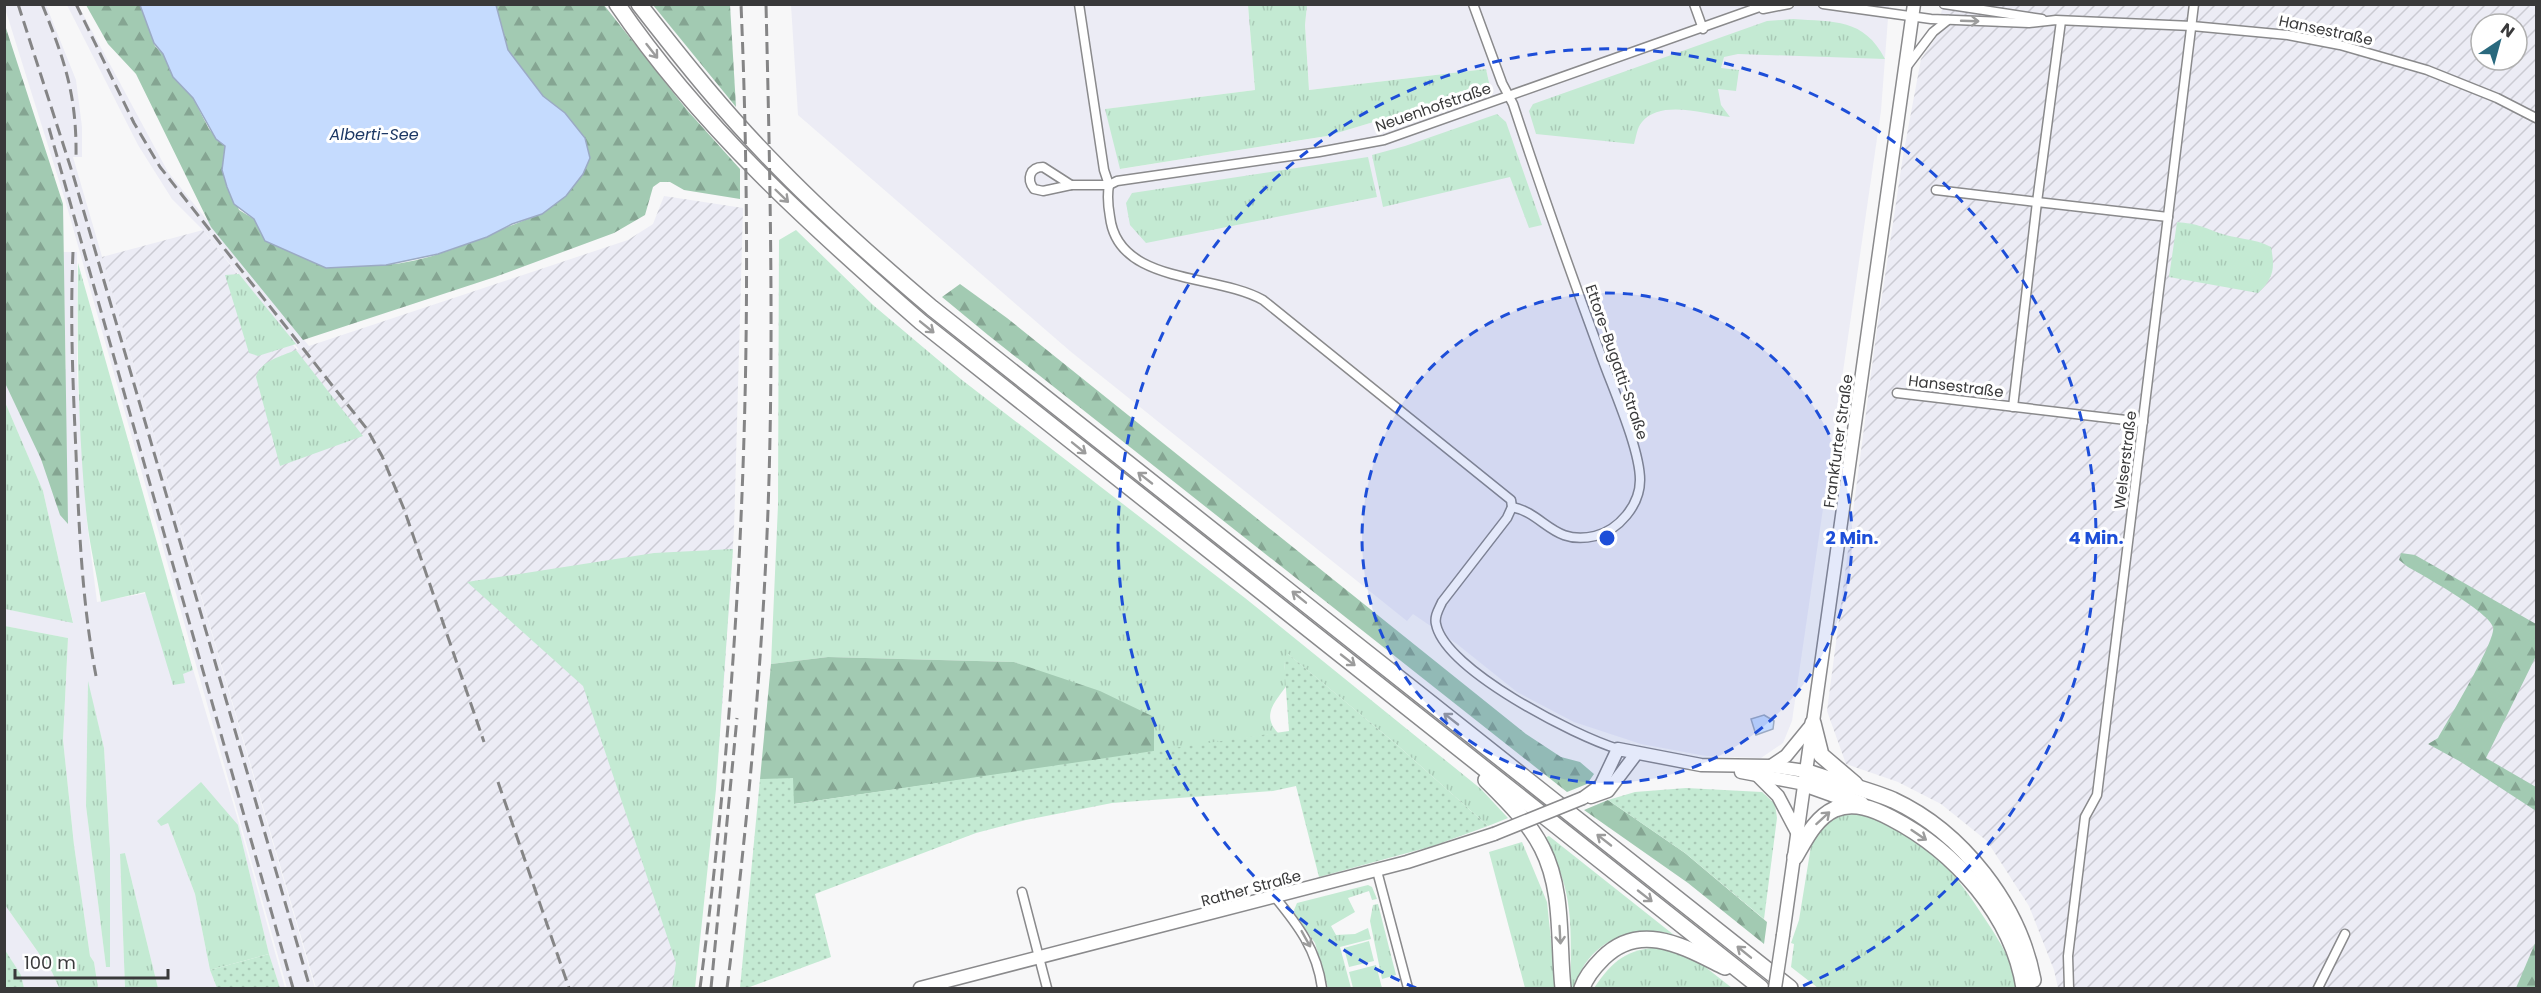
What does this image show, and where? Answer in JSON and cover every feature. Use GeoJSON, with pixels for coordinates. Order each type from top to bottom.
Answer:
{"type":"FeatureCollection","features":[{"type":"Feature","properties":{"kind":"highway"},"geometry":{"type":"LineString","coordinates":[[616,4],[721,132],[769,183],[845,256],[948,344],[1755,984]]}},
{"type":"Feature","properties":{"kind":"highway"},"geometry":{"type":"LineString","coordinates":[[639,4],[708,92],[780,170],[855,241],[932,308],[1790,988]]}},
{"type":"Feature","properties":{"kind":"highway"},"geometry":{"type":"LineString","coordinates":[[1813,723],[1821,755],[1844,776],[1865,790]]}},
{"type":"Feature","properties":{"kind":"highway"},"geometry":{"type":"LineString","coordinates":[[1435,728],[1516,812],[1542,848],[1558,904],[1563,988]]}},
{"type":"Feature","properties":{"kind":"highway"},"geometry":{"type":"LineString","coordinates":[[1805,778],[1865,790],[1893,800],[1932,823],[1973,862],[1994,889],[2026,949],[2034,988]]}},
{"type":"Feature","properties":{"kind":"highway"},"geometry":{"type":"LineString","coordinates":[[1805,778],[1921,836],[1962,871],[1996,916],[2020,967],[2024,988]]}},
{"type":"Feature","properties":{"kind":"highway"},"geometry":{"type":"LineString","coordinates":[[1795,857],[1812,830],[1828,813],[1842,807],[1868,808]]}},
{"type":"Feature","properties":{"kind":"highway"},"geometry":{"type":"LineString","coordinates":[[1582,988],[1590,973],[1614,948],[1634,940],[1657,939],[1678,944],[1755,984]]}},
{"type":"Feature","properties":{"kind":"street","name":"Ettore-Bugatti-Straße"},"geometry":{"type":"LineString","coordinates":[[1079,4],[1104,170],[1109,185],[1107,193],[1110,221],[1115,237],[1128,255],[1148,266],[1239,289],[1263,300],[1501,491],[1511,500],[1512,507],[1521,508],[1558,533],[1579,538],[1595,536],[1617,526],[1637,497],[1640,479],[1638,462],[1510,96],[1502,83],[1473,4]]}},
{"type":"Feature","properties":{"kind":"street"},"geometry":{"type":"LineString","coordinates":[[1694,4],[1703,29]]}},
{"type":"Feature","properties":{"kind":"street","name":"Neuenhofstraße"},"geometry":{"type":"LineString","coordinates":[[1071,185],[1109,185],[1117,181],[1319,152],[1384,140],[1703,29],[1768,4]]}},
{"type":"Feature","properties":{"kind":"street","name":"Neuenhofstraße"},"geometry":{"type":"LineString","coordinates":[[1756,10],[1789,4]]}},
{"type":"Feature","properties":{"kind":"street"},"geometry":{"type":"LineString","coordinates":[[1823,4],[1913,11]]}},
{"type":"Feature","properties":{"kind":"street","name":"Hansestraße"},"geometry":{"type":"LineString","coordinates":[[1944,4],[2008,12],[2048,20],[2192,26],[2288,35],[2383,56],[2468,85],[2536,118]]}},
{"type":"Feature","properties":{"kind":"street","name":"Welserstraße"},"geometry":{"type":"LineString","coordinates":[[2069,988],[2068,956],[2085,817],[2097,795],[2194,4]]}},
{"type":"Feature","properties":{"kind":"street","name":"Hansestraße"},"geometry":{"type":"LineString","coordinates":[[1913,11],[1948,20],[2026,23],[2048,20]]}},
{"type":"Feature","properties":{"kind":"street","name":"Frankfurter Straße"},"geometry":{"type":"LineString","coordinates":[[1775,988],[1913,11]]}},
{"type":"Feature","properties":{"kind":"street"},"geometry":{"type":"LineString","coordinates":[[1905,70],[1925,40],[1948,20]]}},
{"type":"Feature","properties":{"kind":"street","name":"Hansestraße"},"geometry":{"type":"LineString","coordinates":[[2013,407],[2061,21]]}},
{"type":"Feature","properties":{"kind":"street"},"geometry":{"type":"LineString","coordinates":[[1936,190],[2168,217]]}},
{"type":"Feature","properties":{"kind":"street","name":"Hansestraße"},"geometry":{"type":"LineString","coordinates":[[1897,393],[2143,422]]}},
{"type":"Feature","properties":{"kind":"street"},"geometry":{"type":"LineString","coordinates":[[1512,507],[1508,518],[1442,602],[1435,617],[1436,626],[1453,652],[1535,713],[1581,736],[1636,754],[1757,775],[1805,778]]}},
{"type":"Feature","properties":{"kind":"street"},"geometry":{"type":"LineString","coordinates":[[1771,766],[1786,756],[1813,723]]}},
{"type":"Feature","properties":{"kind":"street"},"geometry":{"type":"LineString","coordinates":[[1598,792],[1608,775],[1618,749]]}},
{"type":"Feature","properties":{"kind":"street"},"geometry":{"type":"LineString","coordinates":[[1598,792],[1617,781],[1636,754]]}},
{"type":"Feature","properties":{"kind":"street"},"geometry":{"type":"LineString","coordinates":[[1725,768],[1771,766],[1805,778]]}},
{"type":"Feature","properties":{"kind":"street"},"geometry":{"type":"LineString","coordinates":[[1757,775],[1778,796],[1798,834]]}},
{"type":"Feature","properties":{"kind":"street","name":"Rather Straße"},"geometry":{"type":"LineString","coordinates":[[920,988],[1377,870],[1494,834],[1598,792]]}},
{"type":"Feature","properties":{"kind":"street"},"geometry":{"type":"LineString","coordinates":[[1377,870],[1408,988]]}},
{"type":"Feature","properties":{"kind":"street"},"geometry":{"type":"LineString","coordinates":[[1022,892],[1047,988]]}},
{"type":"Feature","properties":{"kind":"street"},"geometry":{"type":"LineString","coordinates":[[1274,896],[1308,940],[1320,974],[1322,988]]}},
{"type":"Feature","properties":{"kind":"street"},"geometry":{"type":"LineString","coordinates":[[2318,988],[2345,933]]}},
{"type":"Feature","properties":{"kind":"shaded area"},"geometry":{"type":"Polygon","coordinates":[[[4,5],[46,5],[76,80],[82,127],[82,157],[73,157],[315,988],[287,988],[66,203],[4,5]]]}},
{"type":"Feature","properties":{"kind":"shaded area"},"geometry":{"type":"Polygon","coordinates":[[[67,5],[78,5],[168,172],[313,351],[333,392],[203,230],[172,199],[138,145],[67,5]]]}},
{"type":"Feature","properties":{"kind":"shaded area"},"geometry":{"type":"Polygon","coordinates":[[[791,5],[1248,5],[1255,90],[1106,109],[1121,169],[1327,136],[1490,87],[1486,69],[1309,90],[1305,25],[1307,5],[1889,5],[1881,111],[1792,721],[1783,743],[1761,758],[1706,756],[1641,744],[1574,722],[1517,692],[1457,644],[1413,614],[1407,621],[1070,351],[798,115],[791,5]]]}},
{"type":"Feature","properties":{"kind":"shaded area"},"geometry":{"type":"Polygon","coordinates":[[[1943,5],[2536,5],[2536,988],[2058,988],[2054,970],[2029,906],[1987,841],[1941,804],[1898,782],[1846,764],[1827,711],[1876,336],[1903,156],[1921,59],[1935,39],[1943,5]]]}},
{"type":"Feature","properties":{"kind":"shaded area"},"geometry":{"type":"Polygon","coordinates":[[[664,196],[743,208],[734,530],[723,696],[715,789],[687,988],[316,988],[102,257],[203,230],[297,350],[628,240],[653,224],[664,196]]]}},
{"type":"Feature","properties":{"kind":"shaded area"},"geometry":{"type":"Polygon","coordinates":[[[63,252],[77,252],[77,377],[87,522],[97,602],[169,589],[236,813],[285,988],[280,988],[269,954],[238,825],[168,823],[195,894],[210,970],[217,988],[158,988],[125,853],[120,855],[125,988],[98,988],[94,962],[90,956],[74,845],[63,740],[68,638],[5,626],[5,609],[73,622],[43,491],[5,402],[4,375],[66,369],[63,252]],[[88,684],[86,806],[106,967],[110,967],[110,849],[104,748],[88,684]]]}},
{"type":"Feature","properties":{"kind":"shaded area"},"geometry":{"type":"Polygon","coordinates":[[[5,905],[52,972],[59,988],[24,988],[21,975],[5,950],[5,905]]]}},
{"type":"Feature","properties":{"kind":"green space"},"geometry":{"type":"Polygon","coordinates":[[[86,5],[140,5],[155,46],[163,54],[173,77],[193,98],[209,129],[225,146],[223,162],[239,210],[254,219],[265,239],[302,250],[356,264],[390,264],[412,261],[456,248],[542,214],[565,113],[543,96],[508,50],[496,5],[604,5],[687,110],[740,169],[740,199],[684,190],[670,182],[660,182],[653,187],[645,215],[614,233],[495,277],[303,340],[211,227],[136,74],[108,44],[86,5]]]}},
{"type":"Feature","properties":{"kind":"green space"},"geometry":{"type":"Polygon","coordinates":[[[653,5],[730,5],[736,107],[653,5]]]}},
{"type":"Feature","properties":{"kind":"green space"},"geometry":{"type":"Polygon","coordinates":[[[1248,5],[1307,5],[1305,25],[1309,90],[1486,69],[1490,87],[1327,136],[1120,169],[1105,109],[1255,90],[1248,5]]]}},
{"type":"Feature","properties":{"kind":"green space"},"geometry":{"type":"Polygon","coordinates":[[[1793,19],[1835,22],[1857,29],[1868,36],[1885,59],[1738,54],[1724,57],[1721,68],[1739,70],[1736,91],[1718,89],[1721,105],[1730,117],[1696,111],[1660,111],[1650,115],[1640,124],[1634,144],[1536,134],[1529,111],[1533,104],[1767,21],[1793,19]]]}},
{"type":"Feature","properties":{"kind":"green space"},"geometry":{"type":"Polygon","coordinates":[[[5,25],[63,204],[68,524],[60,515],[41,459],[5,383],[5,25]]]}},
{"type":"Feature","properties":{"kind":"green space"},"geometry":{"type":"Polygon","coordinates":[[[1497,114],[1506,122],[1542,225],[1529,228],[1510,177],[1383,207],[1372,155],[1497,114]]]}},
{"type":"Feature","properties":{"kind":"green space"},"geometry":{"type":"Polygon","coordinates":[[[1368,157],[1377,197],[1146,243],[1130,225],[1126,203],[1132,193],[1368,157]]]}},
{"type":"Feature","properties":{"kind":"green space"},"geometry":{"type":"Polygon","coordinates":[[[2177,222],[2271,247],[2273,267],[2267,282],[2258,293],[2169,277],[2177,222]]]}},
{"type":"Feature","properties":{"kind":"green space"},"geometry":{"type":"Polygon","coordinates":[[[796,230],[873,305],[962,380],[1245,598],[1481,789],[1508,818],[1488,826],[1396,744],[1288,654],[1284,663],[1287,685],[1274,703],[1270,714],[1273,726],[1278,733],[1154,752],[1153,717],[1014,662],[828,657],[771,664],[778,505],[779,240],[796,230]]]}},
{"type":"Feature","properties":{"kind":"green space"},"geometry":{"type":"Polygon","coordinates":[[[78,263],[193,670],[183,674],[185,683],[173,685],[145,592],[101,602],[88,530],[84,488],[78,359],[78,263]]]}},
{"type":"Feature","properties":{"kind":"green space"},"geometry":{"type":"Polygon","coordinates":[[[239,274],[296,344],[258,356],[249,353],[225,275],[239,274]]]}},
{"type":"Feature","properties":{"kind":"green space"},"geometry":{"type":"Polygon","coordinates":[[[960,284],[1007,318],[1526,734],[1561,757],[1580,762],[1594,774],[1587,784],[1567,792],[988,335],[942,297],[960,284]]]}},
{"type":"Feature","properties":{"kind":"green space"},"geometry":{"type":"Polygon","coordinates":[[[296,350],[363,436],[280,466],[256,377],[258,371],[267,363],[296,350]]]}},
{"type":"Feature","properties":{"kind":"green space"},"geometry":{"type":"Polygon","coordinates":[[[5,402],[43,491],[73,623],[5,609],[5,402]]]}},
{"type":"Feature","properties":{"kind":"green space"},"geometry":{"type":"Polygon","coordinates":[[[733,549],[716,789],[695,988],[672,988],[676,963],[583,686],[467,582],[654,553],[733,549]]]}},
{"type":"Feature","properties":{"kind":"green space"},"geometry":{"type":"Polygon","coordinates":[[[2401,553],[2415,555],[2536,624],[2536,656],[2486,758],[2536,787],[2536,811],[2461,762],[2428,744],[2438,738],[2480,663],[2493,627],[2489,620],[2469,604],[2399,560],[2401,553]]]}},
{"type":"Feature","properties":{"kind":"green space"},"geometry":{"type":"Polygon","coordinates":[[[5,626],[68,638],[63,740],[74,845],[90,956],[94,962],[98,988],[59,988],[52,972],[5,905],[5,626]]]}},
{"type":"Feature","properties":{"kind":"green space"},"geometry":{"type":"Polygon","coordinates":[[[1287,653],[1396,744],[1488,826],[1433,846],[1319,877],[1296,786],[1273,791],[1112,803],[1026,820],[976,833],[815,894],[831,957],[747,988],[740,988],[760,779],[793,778],[794,804],[1289,731],[1284,662],[1287,653]]]}},
{"type":"Feature","properties":{"kind":"green space"},"geometry":{"type":"Polygon","coordinates":[[[828,657],[1014,662],[1100,691],[1154,717],[1154,752],[794,804],[760,779],[771,664],[828,657]]]}},
{"type":"Feature","properties":{"kind":"green space"},"geometry":{"type":"Polygon","coordinates":[[[88,681],[104,748],[110,849],[110,967],[106,967],[86,806],[88,681]]]}},
{"type":"Feature","properties":{"kind":"green space"},"geometry":{"type":"Polygon","coordinates":[[[201,782],[238,825],[269,954],[210,970],[195,894],[168,823],[161,826],[157,821],[201,782]]]}},
{"type":"Feature","properties":{"kind":"green space"},"geometry":{"type":"Polygon","coordinates":[[[1686,788],[1762,792],[1775,804],[1777,818],[1764,919],[1685,853],[1608,800],[1635,792],[1686,788]]]}},
{"type":"Feature","properties":{"kind":"green space"},"geometry":{"type":"Polygon","coordinates":[[[1608,800],[1685,853],[1767,922],[1764,944],[1688,883],[1584,810],[1608,800]]]}},
{"type":"Feature","properties":{"kind":"green space"},"geometry":{"type":"Polygon","coordinates":[[[1857,811],[1900,830],[1933,853],[1947,867],[1997,938],[2006,954],[2017,988],[1818,988],[1791,967],[1794,944],[1791,943],[1799,920],[1811,846],[1818,830],[1829,819],[1857,811]]]}},
{"type":"Feature","properties":{"kind":"green space"},"geometry":{"type":"Polygon","coordinates":[[[1549,836],[1674,935],[1658,931],[1642,931],[1612,940],[1588,959],[1575,988],[1571,988],[1569,911],[1562,876],[1544,838],[1549,836]]]}},
{"type":"Feature","properties":{"kind":"green space"},"geometry":{"type":"Polygon","coordinates":[[[1522,842],[1547,902],[1556,988],[1525,988],[1489,852],[1522,842]]]}},
{"type":"Feature","properties":{"kind":"green space"},"geometry":{"type":"Polygon","coordinates":[[[125,853],[158,988],[125,988],[120,854],[125,853]]]}},
{"type":"Feature","properties":{"kind":"green space"},"geometry":{"type":"Polygon","coordinates":[[[1368,885],[1372,887],[1377,899],[1372,900],[1369,891],[1348,898],[1355,912],[1331,926],[1336,935],[1355,934],[1368,928],[1371,939],[1340,947],[1351,988],[1328,988],[1315,943],[1294,910],[1297,903],[1368,885]]]}},
{"type":"Feature","properties":{"kind":"green space"},"geometry":{"type":"Polygon","coordinates":[[[1378,904],[1396,975],[1382,979],[1370,921],[1373,905],[1378,904]]]}},
{"type":"Feature","properties":{"kind":"green space"},"geometry":{"type":"Polygon","coordinates":[[[1369,941],[1374,961],[1349,967],[1344,948],[1369,941]]]}},
{"type":"Feature","properties":{"kind":"green space"},"geometry":{"type":"Polygon","coordinates":[[[2536,941],[2536,988],[2516,988],[2536,941]]]}},
{"type":"Feature","properties":{"kind":"green space"},"geometry":{"type":"Polygon","coordinates":[[[1661,947],[1699,962],[1732,988],[1594,988],[1615,963],[1630,953],[1661,947]]]}},
{"type":"Feature","properties":{"kind":"green space"},"geometry":{"type":"Polygon","coordinates":[[[5,950],[21,975],[24,988],[5,988],[5,950]]]}},
{"type":"Feature","properties":{"kind":"green space"},"geometry":{"type":"Polygon","coordinates":[[[269,954],[280,988],[217,988],[210,970],[269,954]]]}},
{"type":"Feature","properties":{"kind":"green space"},"geometry":{"type":"Polygon","coordinates":[[[1376,965],[1382,988],[1353,988],[1349,972],[1376,965]]]}},
{"type":"Feature","properties":{"kind":"water","name":"Alberti-See"},"geometry":{"type":"Polygon","coordinates":[[[140,5],[496,5],[508,50],[543,96],[565,113],[585,138],[590,158],[583,174],[566,196],[542,214],[512,224],[487,237],[438,254],[386,265],[326,268],[265,241],[254,219],[234,204],[222,170],[225,146],[216,139],[193,98],[173,77],[163,54],[154,43],[140,5]]]}},
{"type":"Feature","properties":{"kind":"water"},"geometry":{"type":"Polygon","coordinates":[[[1764,715],[1774,721],[1773,729],[1756,735],[1751,719],[1764,715]]]}},
{"type":"Feature","properties":{"kind":"railway"},"geometry":{"type":"LineString","coordinates":[[18,4],[74,178],[310,988]]}},
{"type":"Feature","properties":{"kind":"railway"},"geometry":{"type":"LineString","coordinates":[[42,4],[63,61],[72,97],[76,158]]}},
{"type":"Feature","properties":{"kind":"railway"},"geometry":{"type":"LineString","coordinates":[[76,4],[134,123],[160,167],[367,429],[382,456],[404,509],[484,742]]}},
{"type":"Feature","properties":{"kind":"railway"},"geometry":{"type":"LineString","coordinates":[[700,988],[727,743],[742,497],[747,251],[741,4]]}},
{"type":"Feature","properties":{"kind":"railway"},"geometry":{"type":"LineString","coordinates":[[727,988],[753,749],[768,510],[771,321],[766,4]]}},
{"type":"Feature","properties":{"kind":"railway"},"geometry":{"type":"LineString","coordinates":[[49,128],[293,988]]}},
{"type":"Feature","properties":{"kind":"railway"},"geometry":{"type":"LineString","coordinates":[[73,252],[72,352],[78,509],[84,593],[96,676]]}},
{"type":"Feature","properties":{"kind":"railway"},"geometry":{"type":"LineString","coordinates":[[711,988],[737,718]]}},
{"type":"Feature","properties":{"kind":"railway"},"geometry":{"type":"LineString","coordinates":[[498,782],[569,988]]}}]}
